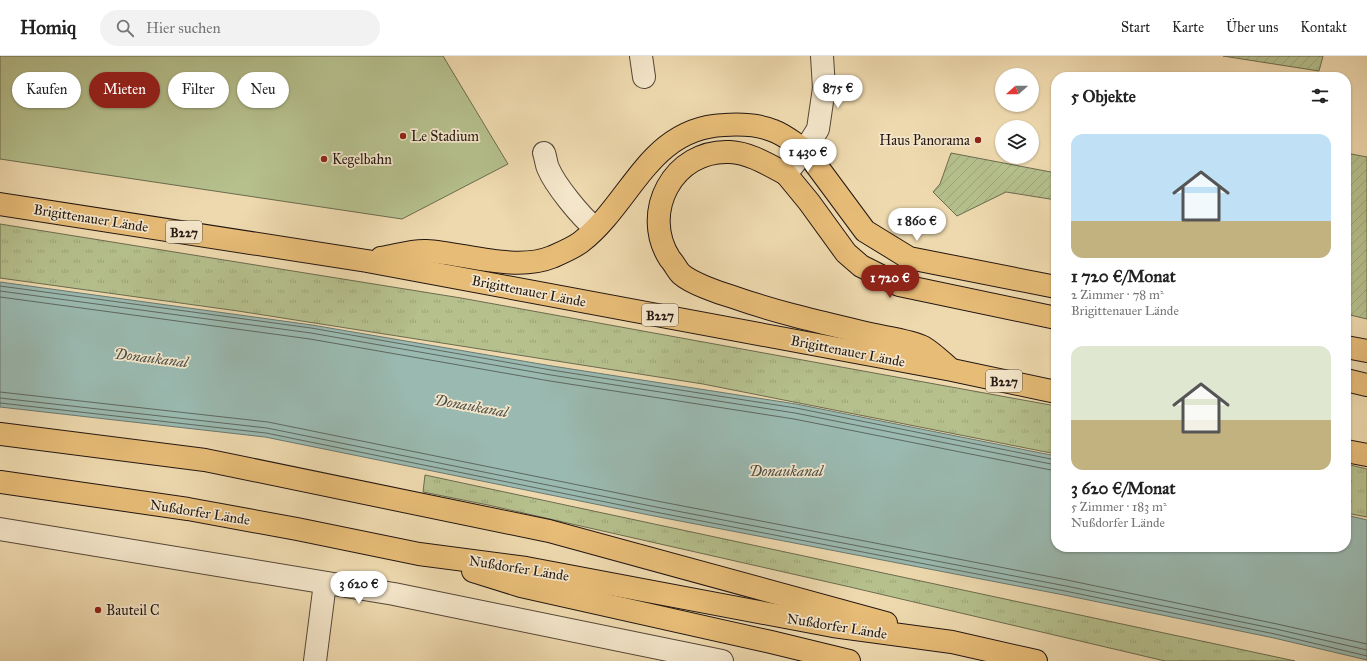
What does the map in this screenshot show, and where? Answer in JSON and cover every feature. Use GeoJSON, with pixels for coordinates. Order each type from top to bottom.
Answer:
{"type":"FeatureCollection","features":[{"type":"Feature","properties":{"kind":"main road"},"geometry":{"type":"LineString","coordinates":[[368,261],[424,250],[515,264],[550,258],[581,242],[595,228],[654,156],[671,142],[692,130],[715,125],[744,124],[774,131],[805,150],[865,231],[909,258],[1051,286]]}},
{"type":"Feature","properties":{"kind":"main road"},"geometry":{"type":"LineString","coordinates":[[952,370],[923,346],[772,311],[713,290],[681,274],[664,250],[658,230],[661,201],[677,173],[702,157],[713,153],[729,152],[751,157],[786,174],[809,202],[846,253],[861,266],[899,285],[1051,317]]}},
{"type":"Feature","properties":{"kind":"main road","name":"Brigittenauer Lände"},"geometry":{"type":"LineString","coordinates":[[0,204],[368,261],[952,370],[1051,391]]}},
{"type":"Feature","properties":{"kind":"main road"},"geometry":{"type":"LineString","coordinates":[[1351,348],[1367,351]]}},
{"type":"Feature","properties":{"kind":"main road"},"geometry":{"type":"LineString","coordinates":[[1351,381],[1367,385]]}},
{"type":"Feature","properties":{"kind":"main road"},"geometry":{"type":"LineString","coordinates":[[0,434],[205,460],[549,531],[836,608],[952,642]]}},
{"type":"Feature","properties":{"kind":"main road"},"geometry":{"type":"LineString","coordinates":[[1351,452],[1367,455]]}},
{"type":"Feature","properties":{"kind":"main road","name":"Nußdorfer Lände"},"geometry":{"type":"LineString","coordinates":[[0,482],[211,514],[419,554],[526,568],[833,626],[952,642],[1036,661]]}},
{"type":"Feature","properties":{"kind":"main road"},"geometry":{"type":"LineString","coordinates":[[0,492],[81,494]]}},
{"type":"Feature","properties":{"kind":"main road"},"geometry":{"type":"LineString","coordinates":[[419,554],[521,586],[849,661]]}},
{"type":"Feature","properties":{"kind":"street"},"geometry":{"type":"LineString","coordinates":[[786,174],[805,150],[818,129],[824,88],[822,56]]}},
{"type":"Feature","properties":{"kind":"street"},"geometry":{"type":"LineString","coordinates":[[544,153],[548,169],[562,190],[586,221],[595,228]]}},
{"type":"Feature","properties":{"kind":"street"},"geometry":{"type":"LineString","coordinates":[[0,529],[394,594],[722,661]]}},
{"type":"Feature","properties":{"kind":"street"},"geometry":{"type":"LineString","coordinates":[[314,661],[325,583]]}},
{"type":"Feature","properties":{"kind":"green space"},"geometry":{"type":"Polygon","coordinates":[[[0,56],[443,56],[508,164],[402,219],[0,159],[0,56]]]}},
{"type":"Feature","properties":{"kind":"green space"},"geometry":{"type":"Polygon","coordinates":[[[1223,56],[1323,56],[1319,71],[1223,56]]]}},
{"type":"Feature","properties":{"kind":"green space"},"geometry":{"type":"Polygon","coordinates":[[[951,153],[995,161],[995,164],[1009,164],[1051,172],[1051,199],[1006,192],[957,216],[933,192],[940,184],[951,153]]]}},
{"type":"Feature","properties":{"kind":"green space"},"geometry":{"type":"Polygon","coordinates":[[[1351,154],[1367,157],[1367,319],[1351,315],[1351,154]]]}},
{"type":"Feature","properties":{"kind":"green space"},"geometry":{"type":"Polygon","coordinates":[[[0,224],[461,298],[1051,405],[1051,453],[703,384],[238,311],[0,278],[0,224]]]}},
{"type":"Feature","properties":{"kind":"green space"},"geometry":{"type":"Polygon","coordinates":[[[1351,465],[1367,469],[1367,517],[1351,514],[1351,465]]]}},
{"type":"Feature","properties":{"kind":"green space"},"geometry":{"type":"Polygon","coordinates":[[[425,475],[1295,661],[1165,661],[850,587],[488,505],[423,492],[425,475]]]}},
{"type":"Feature","properties":{"kind":"water","name":"Donaukanal"},"geometry":{"type":"Polygon","coordinates":[[[0,282],[312,325],[552,366],[796,404],[1051,455],[1051,552],[1351,552],[1351,516],[1367,520],[1367,660],[1274,638],[1064,595],[654,516],[265,437],[0,407],[0,282]]]}},
{"type":"Feature","properties":{"kind":"place","name":"Le Stadium"},"geometry":{"type":"Point","coordinates":[403,136]}},
{"type":"Feature","properties":{"kind":"place","name":"Haus Panorama"},"geometry":{"type":"Point","coordinates":[978,140]}},
{"type":"Feature","properties":{"kind":"place","name":"Kegelbahn"},"geometry":{"type":"Point","coordinates":[324,159]}},
{"type":"Feature","properties":{"kind":"place","name":"Bauteil C"},"geometry":{"type":"Point","coordinates":[98,610]}}]}
